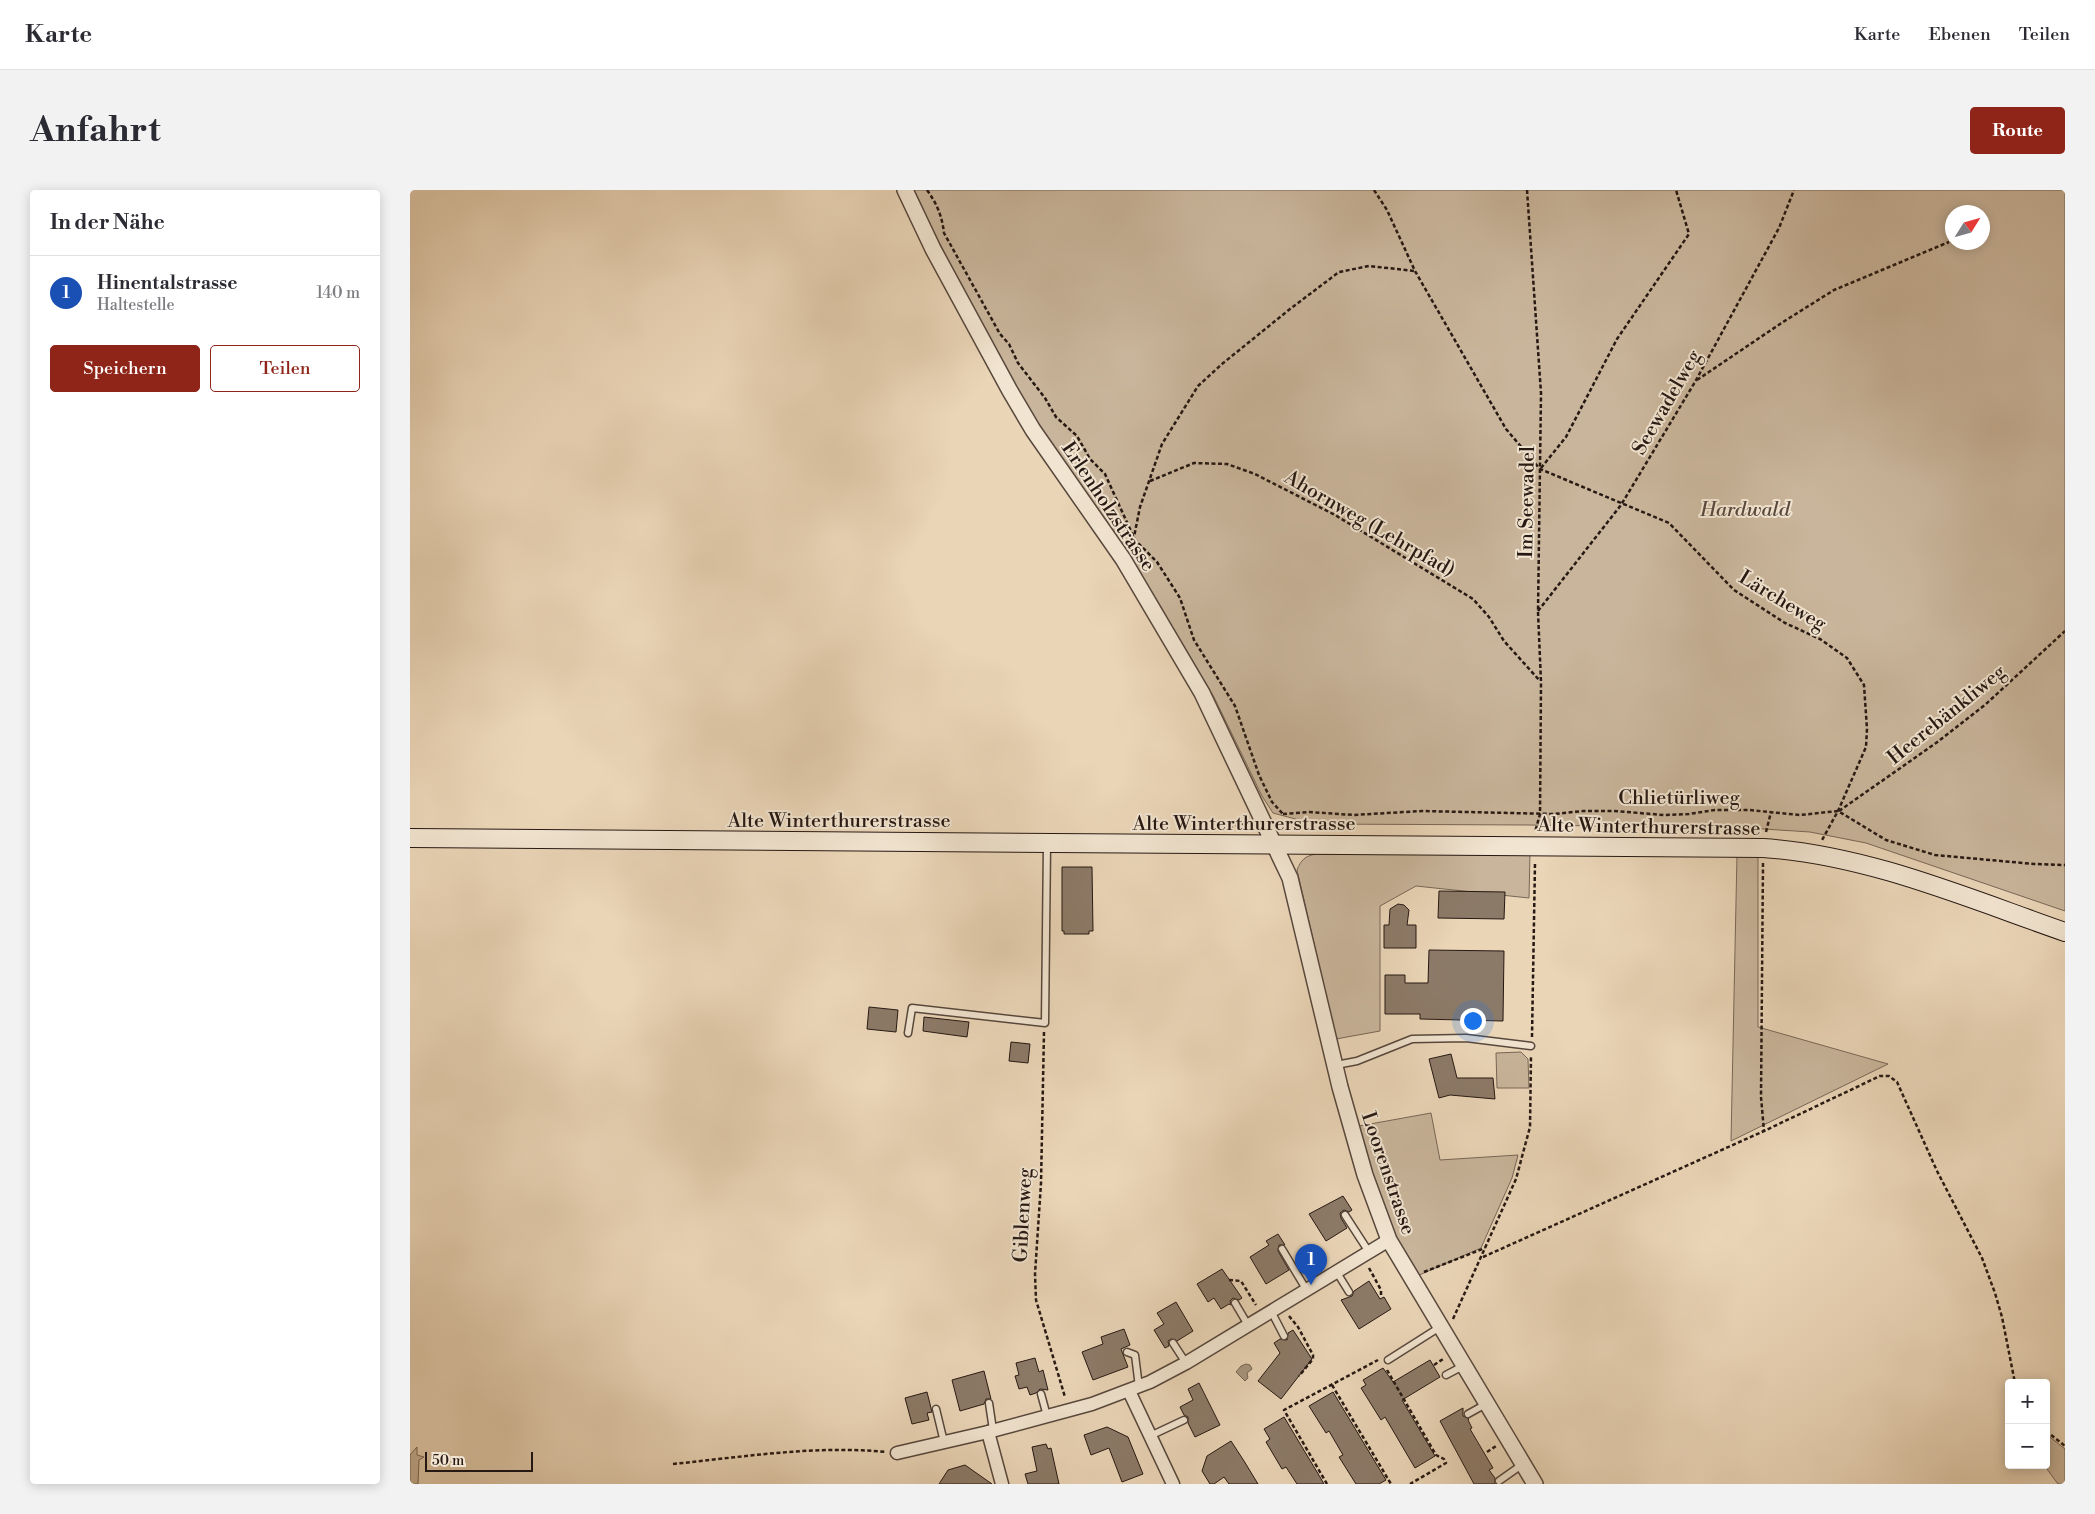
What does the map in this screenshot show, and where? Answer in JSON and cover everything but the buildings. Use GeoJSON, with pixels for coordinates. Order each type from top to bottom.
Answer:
{"type":"FeatureCollection","features":[{"type":"Feature","properties":{"kind":"main road","name":"Alte Winterthurerstrasse"},"geometry":{"type":"LineString","coordinates":[[410,838],[1047,842],[1275,846],[1763,848],[1819,854],[1879,868],[2065,932]]}},
{"type":"Feature","properties":{"kind":"street","name":"Erlenholzstrasse"},"geometry":{"type":"LineString","coordinates":[[904,190],[942,266],[1014,398],[1033,430],[1123,559],[1202,693],[1275,846]]}},
{"type":"Feature","properties":{"kind":"street","name":"Loorenstrasse"},"geometry":{"type":"LineString","coordinates":[[1275,846],[1285,863],[1297,901],[1334,1066],[1365,1175],[1389,1240],[1534,1484]]}},
{"type":"Feature","properties":{"kind":"street"},"geometry":{"type":"LineString","coordinates":[[897,1453],[1047,1416],[1134,1389],[1186,1364],[1336,1271],[1368,1257],[1389,1240]]}},
{"type":"Feature","properties":{"kind":"street"},"geometry":{"type":"LineString","coordinates":[[1134,1389],[1150,1436],[1174,1484]]}},
{"type":"Feature","properties":{"kind":"street"},"geometry":{"type":"LineString","coordinates":[[991,1431],[1002,1484]]}},
{"type":"Feature","properties":{"kind":"lane"},"geometry":{"type":"LineString","coordinates":[[908,1033],[912,1008],[1045,1023],[1047,842]]}},
{"type":"Feature","properties":{"kind":"lane"},"geometry":{"type":"LineString","coordinates":[[1334,1066],[1358,1061],[1412,1039],[1466,1038],[1532,1046]]}},
{"type":"Feature","properties":{"kind":"lane"},"geometry":{"type":"LineString","coordinates":[[1345,1215],[1368,1257]]}},
{"type":"Feature","properties":{"kind":"lane"},"geometry":{"type":"LineString","coordinates":[[1282,1249],[1306,1289]]}},
{"type":"Feature","properties":{"kind":"lane"},"geometry":{"type":"LineString","coordinates":[[1336,1271],[1349,1292]]}},
{"type":"Feature","properties":{"kind":"lane"},"geometry":{"type":"LineString","coordinates":[[1235,1303],[1248,1325]]}},
{"type":"Feature","properties":{"kind":"lane"},"geometry":{"type":"LineString","coordinates":[[1271,1312],[1284,1336]]}},
{"type":"Feature","properties":{"kind":"lane"},"geometry":{"type":"LineString","coordinates":[[1388,1360],[1442,1332]]}},
{"type":"Feature","properties":{"kind":"lane"},"geometry":{"type":"LineString","coordinates":[[1173,1343],[1186,1364]]}},
{"type":"Feature","properties":{"kind":"lane"},"geometry":{"type":"LineString","coordinates":[[1127,1352],[1135,1355],[1134,1389]]}},
{"type":"Feature","properties":{"kind":"lane"},"geometry":{"type":"LineString","coordinates":[[1446,1375],[1464,1365]]}},
{"type":"Feature","properties":{"kind":"lane"},"geometry":{"type":"LineString","coordinates":[[1040,1394],[1047,1416]]}},
{"type":"Feature","properties":{"kind":"lane"},"geometry":{"type":"LineString","coordinates":[[989,1403],[991,1431]]}},
{"type":"Feature","properties":{"kind":"lane"},"geometry":{"type":"LineString","coordinates":[[1468,1414],[1487,1403]]}},
{"type":"Feature","properties":{"kind":"lane"},"geometry":{"type":"LineString","coordinates":[[936,1409],[944,1442]]}},
{"type":"Feature","properties":{"kind":"lane"},"geometry":{"type":"LineString","coordinates":[[1150,1436],[1184,1420]]}},
{"type":"Feature","properties":{"kind":"lane"},"geometry":{"type":"LineString","coordinates":[[1498,1481],[1522,1464]]}},
{"type":"Feature","properties":{"kind":"path"},"geometry":{"type":"LineString","coordinates":[[926,190],[937,204],[943,220],[944,233],[1000,334],[1009,344],[1018,363],[1045,398],[1056,417],[1078,436],[1090,459],[1105,474],[1135,540],[1157,562],[1180,598],[1194,640],[1235,706],[1259,775],[1272,802],[1283,814],[1276,821]]}},
{"type":"Feature","properties":{"kind":"path"},"geometry":{"type":"LineString","coordinates":[[1374,190],[1388,210],[1415,271],[1506,429],[1540,469],[1566,437],[1617,339],[1689,234],[1676,190]]}},
{"type":"Feature","properties":{"kind":"path","name":"Im Seewadel"},"geometry":{"type":"LineString","coordinates":[[1527,190],[1541,393],[1538,612],[1541,682],[1540,814]]}},
{"type":"Feature","properties":{"kind":"path","name":"Seewadelweg"},"geometry":{"type":"LineString","coordinates":[[1538,612],[1621,504],[1695,382],[1779,228],[1794,190]]}},
{"type":"Feature","properties":{"kind":"path"},"geometry":{"type":"LineString","coordinates":[[1695,382],[1834,290],[1945,244]]}},
{"type":"Feature","properties":{"kind":"path"},"geometry":{"type":"LineString","coordinates":[[1123,559],[1130,551],[1135,540],[1140,507],[1162,444],[1198,386],[1290,309],[1339,272],[1369,266],[1415,271]]}},
{"type":"Feature","properties":{"kind":"path","name":"Ahornweg (Lehrpfad)"},"geometry":{"type":"LineString","coordinates":[[1150,481],[1194,463],[1227,464],[1254,474],[1327,511],[1473,599],[1489,617],[1504,641],[1541,682]]}},
{"type":"Feature","properties":{"kind":"path","name":"Lärcheweg"},"geometry":{"type":"LineString","coordinates":[[1540,469],[1669,523],[1734,590],[1785,623],[1820,639],[1847,658],[1864,684],[1868,729],[1866,747],[1838,812]]}},
{"type":"Feature","properties":{"kind":"path","name":"Heerebänkliweg"},"geometry":{"type":"LineString","coordinates":[[1838,812],[1971,715],[2065,631]]}},
{"type":"Feature","properties":{"kind":"path","name":"Chlietürliweg"},"geometry":{"type":"LineString","coordinates":[[1283,814],[1309,812],[1354,815],[1422,812],[1540,814],[1614,811],[1664,815],[1715,810],[1770,812],[1800,816],[1838,812]]}},
{"type":"Feature","properties":{"kind":"path"},"geometry":{"type":"LineString","coordinates":[[1764,1131],[1761,1098],[1763,848],[1770,812]]}},
{"type":"Feature","properties":{"kind":"path"},"geometry":{"type":"LineString","coordinates":[[1819,854],[1822,838],[1838,812],[1886,840],[1935,855],[2065,865]]}},
{"type":"Feature","properties":{"kind":"path","name":"Giblenweg"},"geometry":{"type":"LineString","coordinates":[[1045,1023],[1035,1274],[1036,1300],[1066,1404]]}},
{"type":"Feature","properties":{"kind":"path"},"geometry":{"type":"LineString","coordinates":[[1482,1257],[1764,1131],[1880,1076],[1889,1076],[1898,1082],[1937,1171],[1982,1258],[2002,1317],[2014,1379]]}},
{"type":"Feature","properties":{"kind":"path"},"geometry":{"type":"LineString","coordinates":[[1417,1275],[1486,1248],[1442,1332]]}},
{"type":"Feature","properties":{"kind":"path"},"geometry":{"type":"LineString","coordinates":[[1368,1257],[1381,1290],[1379,1296]]}},
{"type":"Feature","properties":{"kind":"path"},"geometry":{"type":"LineString","coordinates":[[1229,1280],[1241,1281],[1271,1312],[1290,1317],[1298,1327],[1313,1355],[1313,1359],[1299,1376]]}},
{"type":"Feature","properties":{"kind":"path"},"geometry":{"type":"LineString","coordinates":[[1327,1484],[1284,1410],[1380,1359]]}},
{"type":"Feature","properties":{"kind":"path"},"geometry":{"type":"LineString","coordinates":[[1434,1365],[1444,1359]]}},
{"type":"Feature","properties":{"kind":"path"},"geometry":{"type":"LineString","coordinates":[[1387,1371],[1436,1455],[1444,1459],[1446,1463],[1410,1484]]}},
{"type":"Feature","properties":{"kind":"path"},"geometry":{"type":"LineString","coordinates":[[1332,1385],[1391,1484]]}},
{"type":"Feature","properties":{"kind":"path"},"geometry":{"type":"LineString","coordinates":[[2050,1434],[2065,1446]]}},
{"type":"Feature","properties":{"kind":"path"},"geometry":{"type":"LineString","coordinates":[[1487,1452],[1501,1443]]}},
{"type":"Feature","properties":{"kind":"path"},"geometry":{"type":"LineString","coordinates":[[673,1464],[803,1451],[860,1450],[897,1453]]}},
{"type":"Feature","properties":{"kind":"green space","name":"Hardwald"},"geometry":{"type":"Polygon","coordinates":[[[913,190],[2065,190],[2065,911],[1866,843],[1810,832],[1748,828],[1314,824],[1273,813],[1262,796],[1214,697],[1156,599],[1095,505],[1037,422],[976,316],[913,190]]]}},
{"type":"Feature","properties":{"kind":"green space"},"geometry":{"type":"Polygon","coordinates":[[[1530,852],[1529,898],[1416,886],[1380,906],[1380,1031],[1336,1039],[1297,870],[1304,859],[1316,854],[1530,852]]]}},
{"type":"Feature","properties":{"kind":"green space"},"geometry":{"type":"Polygon","coordinates":[[[1737,854],[1758,857],[1758,1027],[1888,1064],[1731,1141],[1737,854]]]}},
{"type":"Feature","properties":{"kind":"green space"},"geometry":{"type":"Polygon","coordinates":[[[1521,1052],[1528,1059],[1529,1088],[1497,1088],[1496,1053],[1521,1052]]]}},
{"type":"Feature","properties":{"kind":"green space"},"geometry":{"type":"Polygon","coordinates":[[[1431,1113],[1440,1160],[1518,1155],[1512,1178],[1481,1248],[1417,1276],[1396,1236],[1370,1173],[1359,1126],[1431,1113]]]}},
{"type":"Feature","properties":{"kind":"green space"},"geometry":{"type":"Polygon","coordinates":[[[2050,1437],[2065,1449],[2065,1484],[2058,1484],[2047,1469],[2050,1469],[2050,1437]]]}},
{"type":"Feature","properties":{"kind":"green space"},"geometry":{"type":"Polygon","coordinates":[[[417,1447],[417,1455],[424,1457],[419,1460],[418,1484],[410,1484],[410,1455],[417,1447]]]}},
{"type":"Feature","properties":{"kind":"shaded area"},"geometry":{"type":"Polygon","coordinates":[[[1250,1365],[1252,1369],[1247,1373],[1248,1378],[1245,1381],[1236,1372],[1241,1366],[1250,1365]]]}},
{"type":"Feature","properties":{"kind":"place","name":"Hinentalstrasse"},"geometry":{"type":"Point","coordinates":[1311,1285]}}]}
